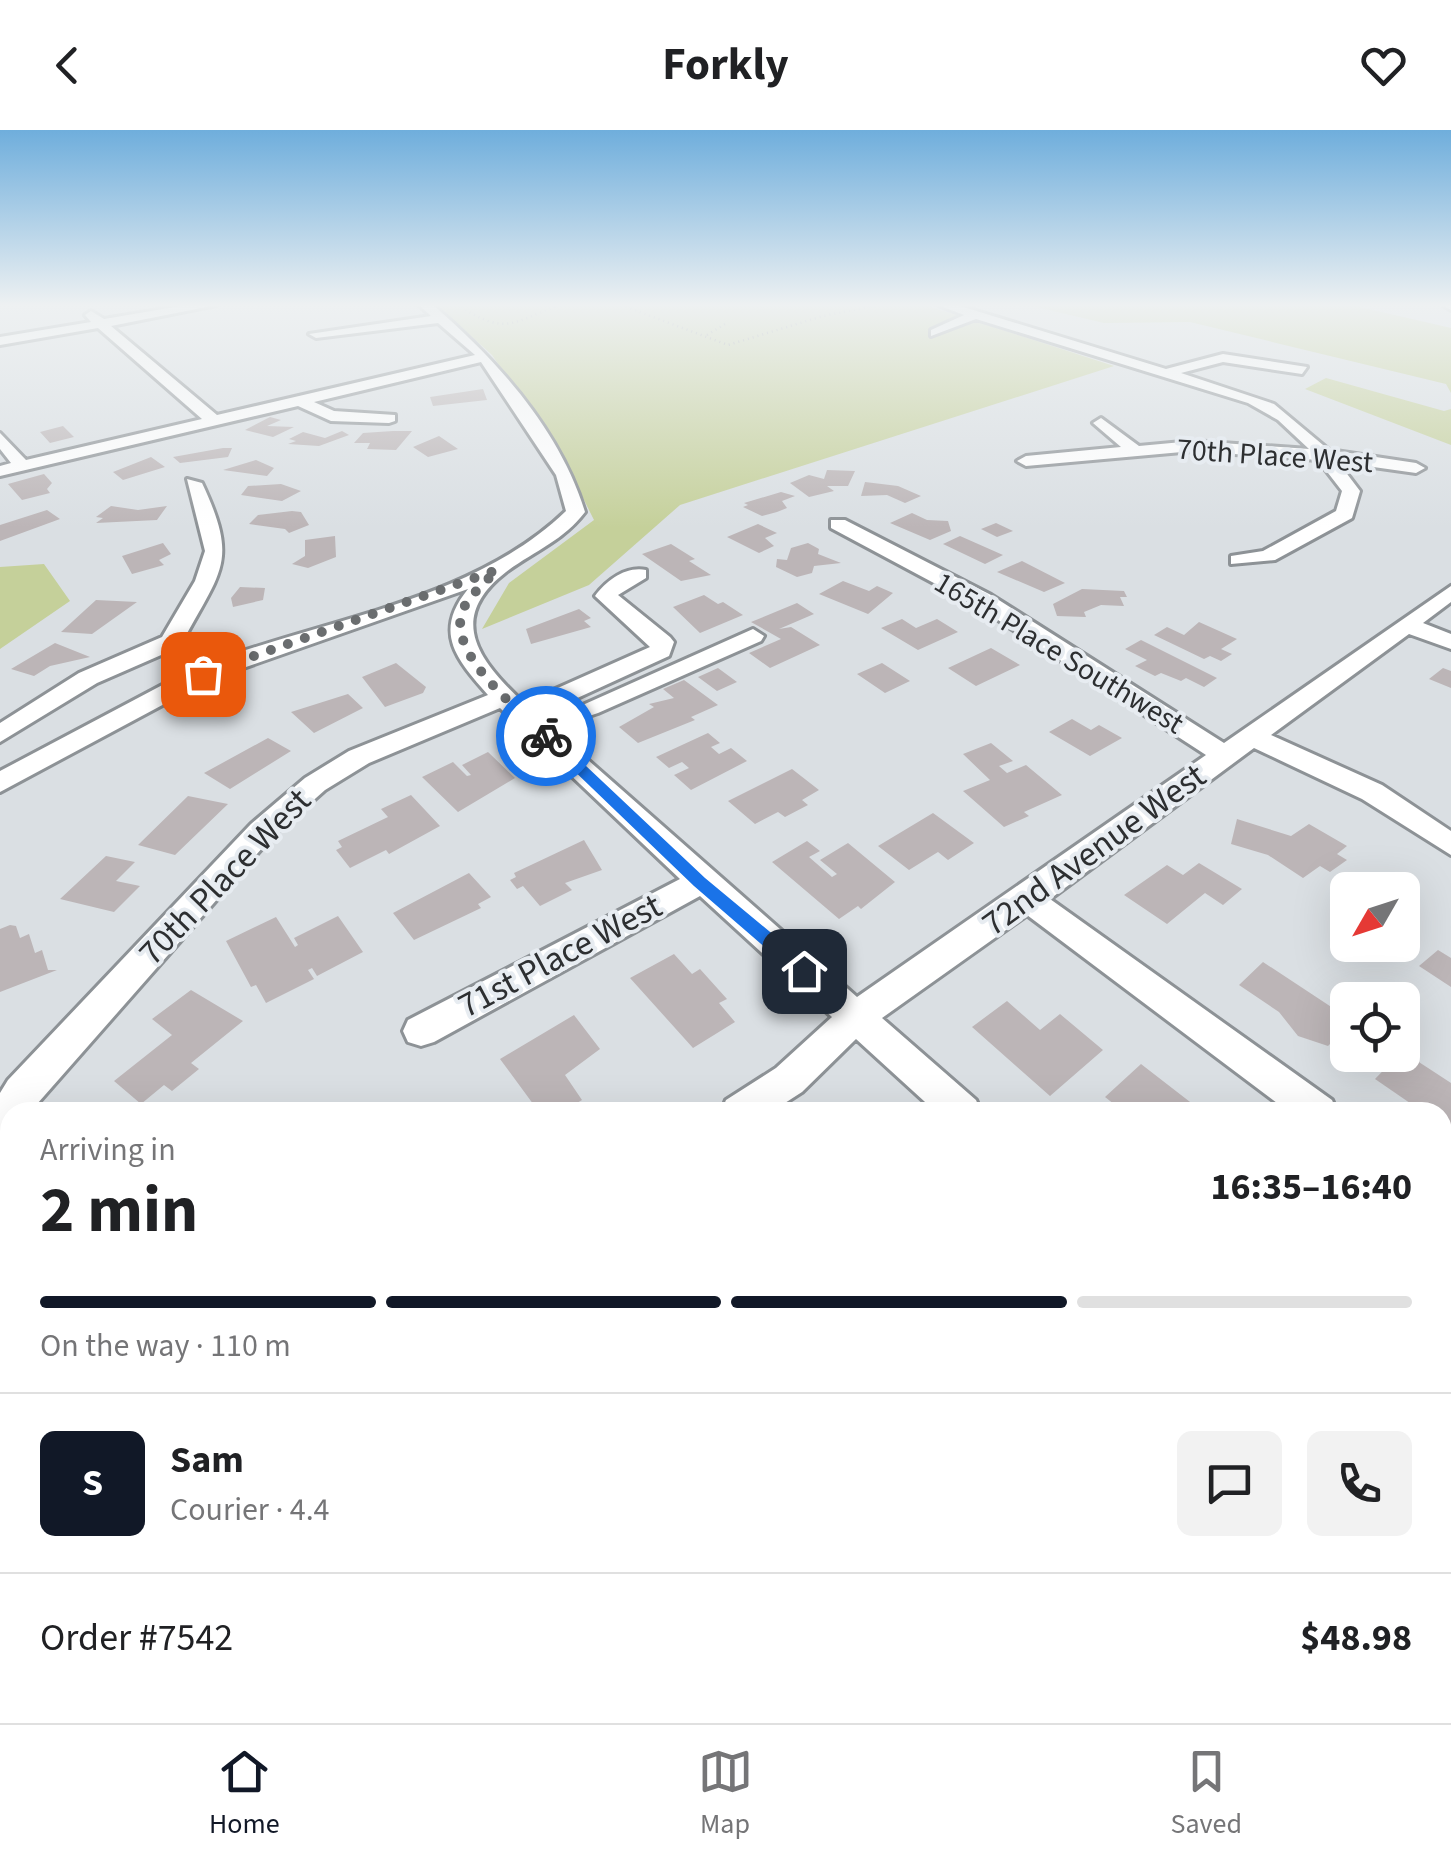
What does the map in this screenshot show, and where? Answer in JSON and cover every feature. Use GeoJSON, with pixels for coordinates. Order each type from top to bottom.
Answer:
{"type":"FeatureCollection","features":[{"type":"Feature","properties":{"kind":"street"},"geometry":{"type":"LineString","coordinates":[[166,379],[212,419]]}},
{"type":"Feature","properties":{"kind":"street"},"geometry":{"type":"LineString","coordinates":[[0,472],[212,419],[415,379]]}},
{"type":"Feature","properties":{"kind":"street"},"geometry":{"type":"LineString","coordinates":[[0,783],[203,674],[497,570],[564,531],[576,512],[565,475],[500,379]]}},
{"type":"Feature","properties":{"kind":"street"},"geometry":{"type":"LineString","coordinates":[[1185,379],[1280,411],[1325,455],[1351,490],[1345,514],[1268,556],[1238,560]]}},
{"type":"Feature","properties":{"kind":"street"},"geometry":{"type":"LineString","coordinates":[[298,400],[331,416],[389,418]]}},
{"type":"Feature","properties":{"kind":"street","name":"70th Place West"},"geometry":{"type":"LineString","coordinates":[[1101,423],[1133,448]]}},
{"type":"Feature","properties":{"kind":"street"},"geometry":{"type":"LineString","coordinates":[[0,438],[22,466]]}},
{"type":"Feature","properties":{"kind":"street","name":"70th Place West"},"geometry":{"type":"LineString","coordinates":[[1026,461],[1054,462],[1133,448],[1193,446],[1325,455],[1416,468]]}},
{"type":"Feature","properties":{"kind":"street"},"geometry":{"type":"LineString","coordinates":[[0,734],[88,678],[170,642],[218,563],[211,519],[193,483]]}},
{"type":"Feature","properties":{"kind":"street","name":"165th Place Southwest"},"geometry":{"type":"LineString","coordinates":[[838,524],[982,600],[1226,756]]}},
{"type":"Feature","properties":{"kind":"street"},"geometry":{"type":"LineString","coordinates":[[497,570],[463,609],[460,633],[470,657],[522,713],[700,882],[951,1102]]}},
{"type":"Feature","properties":{"kind":"street"},"geometry":{"type":"LineString","coordinates":[[522,713],[661,651],[662,642],[606,598],[615,585],[639,574]]}},
{"type":"Feature","properties":{"kind":"street","name":"72nd Avenue West"},"geometry":{"type":"LineString","coordinates":[[755,1102],[789,1080],[857,1016],[1028,899],[1451,592]]}},
{"type":"Feature","properties":{"kind":"street"},"geometry":{"type":"LineString","coordinates":[[1407,624],[1451,642]]}},
{"type":"Feature","properties":{"kind":"street"},"geometry":{"type":"LineString","coordinates":[[522,713],[684,670],[753,636]]}},
{"type":"Feature","properties":{"kind":"street"},"geometry":{"type":"LineString","coordinates":[[170,642],[203,674]]}},
{"type":"Feature","properties":{"kind":"street","name":"70th Place West"},"geometry":{"type":"LineString","coordinates":[[15,1102],[275,819],[315,784],[359,756],[522,713]]}},
{"type":"Feature","properties":{"kind":"street"},"geometry":{"type":"LineString","coordinates":[[1252,737],[1372,792],[1451,846]]}},
{"type":"Feature","properties":{"kind":"street","name":"71st Place West"},"geometry":{"type":"LineString","coordinates":[[421,1031],[700,882]]}},
{"type":"Feature","properties":{"kind":"street"},"geometry":{"type":"LineString","coordinates":[[1028,899],[1304,1102]]}},
{"type":"Feature","properties":{"kind":"green space"},"geometry":{"type":"Polygon","coordinates":[[[509,379],[1072,379],[680,505],[589,585],[482,629],[509,583],[594,520],[564,460],[509,379]]]}},
{"type":"Feature","properties":{"kind":"green space"},"geometry":{"type":"Polygon","coordinates":[[[1331,379],[1444,411],[1451,409],[1451,445],[1305,389],[1331,379]]]}},
{"type":"Feature","properties":{"kind":"green space"},"geometry":{"type":"Polygon","coordinates":[[[1427,379],[1451,379],[1451,393],[1446,384],[1427,379]]]}},
{"type":"Feature","properties":{"kind":"green space"},"geometry":{"type":"Polygon","coordinates":[[[44,564],[70,601],[0,649],[0,567],[44,564]]]}},
{"type":"Feature","properties":{"kind":"building"},"geometry":{"type":"Polygon","coordinates":[[[483,389],[487,400],[433,406],[430,397],[483,389]]]}},
{"type":"Feature","properties":{"kind":"building"},"geometry":{"type":"Polygon","coordinates":[[[270,417],[281,420],[267,426],[294,427],[273,437],[245,430],[270,417]]]}},
{"type":"Feature","properties":{"kind":"building"},"geometry":{"type":"Polygon","coordinates":[[[63,426],[74,437],[50,443],[40,432],[63,426]]]}},
{"type":"Feature","properties":{"kind":"building"},"geometry":{"type":"Polygon","coordinates":[[[342,431],[349,435],[319,446],[288,444],[296,441],[289,439],[303,432],[325,438],[342,431]]]}},
{"type":"Feature","properties":{"kind":"building"},"geometry":{"type":"Polygon","coordinates":[[[412,431],[396,450],[367,449],[370,443],[354,443],[363,433],[412,431]]]}},
{"type":"Feature","properties":{"kind":"building"},"geometry":{"type":"Polygon","coordinates":[[[439,436],[458,449],[428,457],[413,447],[439,436]]]}},
{"type":"Feature","properties":{"kind":"building"},"geometry":{"type":"Polygon","coordinates":[[[232,448],[228,457],[180,463],[173,457],[232,448]]]}},
{"type":"Feature","properties":{"kind":"building"},"geometry":{"type":"Polygon","coordinates":[[[151,457],[165,467],[123,480],[113,472],[151,457]]]}},
{"type":"Feature","properties":{"kind":"building"},"geometry":{"type":"Polygon","coordinates":[[[256,460],[274,468],[267,476],[223,470],[256,460]]]}},
{"type":"Feature","properties":{"kind":"building"},"geometry":{"type":"Polygon","coordinates":[[[827,470],[855,471],[848,486],[827,486],[834,491],[809,497],[790,483],[809,475],[824,479],[827,470]]]}},
{"type":"Feature","properties":{"kind":"building"},"geometry":{"type":"Polygon","coordinates":[[[44,474],[52,483],[47,489],[50,493],[22,500],[8,484],[44,474]]]}},
{"type":"Feature","properties":{"kind":"building"},"geometry":{"type":"Polygon","coordinates":[[[865,482],[898,486],[921,496],[905,503],[887,495],[861,496],[865,482]]]}},
{"type":"Feature","properties":{"kind":"building"},"geometry":{"type":"Polygon","coordinates":[[[281,484],[301,491],[282,501],[241,495],[248,486],[281,484]]]}},
{"type":"Feature","properties":{"kind":"building"},"geometry":{"type":"Polygon","coordinates":[[[781,492],[795,496],[782,501],[787,508],[777,512],[762,516],[743,507],[748,505],[744,503],[781,492]]]}},
{"type":"Feature","properties":{"kind":"building"},"geometry":{"type":"Polygon","coordinates":[[[111,506],[138,510],[167,506],[157,520],[96,523],[103,518],[96,517],[111,506]]]}},
{"type":"Feature","properties":{"kind":"building"},"geometry":{"type":"Polygon","coordinates":[[[47,510],[60,519],[0,541],[0,525],[47,510]]]}},
{"type":"Feature","properties":{"kind":"building"},"geometry":{"type":"Polygon","coordinates":[[[301,512],[309,525],[289,533],[285,529],[249,524],[258,515],[301,512]]]}},
{"type":"Feature","properties":{"kind":"building"},"geometry":{"type":"Polygon","coordinates":[[[912,513],[927,520],[948,521],[951,531],[930,540],[890,523],[912,513]]]}},
{"type":"Feature","properties":{"kind":"building"},"geometry":{"type":"Polygon","coordinates":[[[996,523],[1013,531],[997,537],[981,529],[996,523]]]}},
{"type":"Feature","properties":{"kind":"building"},"geometry":{"type":"Polygon","coordinates":[[[758,524],[777,533],[765,538],[774,546],[759,553],[727,537],[758,524]]]}},
{"type":"Feature","properties":{"kind":"building"},"geometry":{"type":"Polygon","coordinates":[[[335,536],[336,557],[308,568],[292,564],[305,556],[305,540],[335,536]]]}},
{"type":"Feature","properties":{"kind":"building"},"geometry":{"type":"Polygon","coordinates":[[[960,536],[1003,555],[985,564],[943,544],[960,536]]]}},
{"type":"Feature","properties":{"kind":"building"},"geometry":{"type":"Polygon","coordinates":[[[163,543],[171,554],[159,560],[164,565],[132,574],[122,556],[163,543]]]}},
{"type":"Feature","properties":{"kind":"building"},"geometry":{"type":"Polygon","coordinates":[[[808,543],[819,549],[818,554],[841,563],[814,566],[812,573],[797,577],[776,567],[777,559],[787,560],[791,548],[808,543]]]}},
{"type":"Feature","properties":{"kind":"building"},"geometry":{"type":"Polygon","coordinates":[[[671,544],[711,575],[681,581],[642,554],[671,544]]]}},
{"type":"Feature","properties":{"kind":"building"},"geometry":{"type":"Polygon","coordinates":[[[1022,561],[1065,583],[1044,592],[997,572],[1022,561]]]}},
{"type":"Feature","properties":{"kind":"building"},"geometry":{"type":"Polygon","coordinates":[[[843,581],[869,591],[877,586],[893,593],[868,614],[819,594],[843,581]]]}},
{"type":"Feature","properties":{"kind":"building"},"geometry":{"type":"Polygon","coordinates":[[[240,587],[265,588],[263,600],[233,607],[231,598],[240,587]]]}},
{"type":"Feature","properties":{"kind":"building"},"geometry":{"type":"Polygon","coordinates":[[[1082,589],[1124,591],[1127,597],[1120,597],[1124,606],[1101,605],[1084,612],[1086,617],[1057,616],[1053,604],[1082,589]]]}},
{"type":"Feature","properties":{"kind":"building"},"geometry":{"type":"Polygon","coordinates":[[[704,595],[743,615],[700,633],[673,607],[704,595]]]}},
{"type":"Feature","properties":{"kind":"building"},"geometry":{"type":"Polygon","coordinates":[[[96,600],[137,602],[92,634],[61,632],[96,600]]]}},
{"type":"Feature","properties":{"kind":"building"},"geometry":{"type":"Polygon","coordinates":[[[797,603],[814,614],[779,629],[791,627],[820,645],[770,668],[749,653],[781,639],[751,622],[797,603]]]}},
{"type":"Feature","properties":{"kind":"building"},"geometry":{"type":"Polygon","coordinates":[[[579,609],[591,618],[584,621],[591,627],[531,644],[526,629],[579,609]]]}},
{"type":"Feature","properties":{"kind":"building"},"geometry":{"type":"Polygon","coordinates":[[[902,619],[916,628],[937,619],[958,632],[918,650],[881,628],[902,619]]]}},
{"type":"Feature","properties":{"kind":"building"},"geometry":{"type":"Polygon","coordinates":[[[1199,622],[1237,639],[1221,649],[1232,654],[1221,661],[1210,656],[1204,659],[1154,635],[1167,627],[1184,635],[1199,622]]]}},
{"type":"Feature","properties":{"kind":"building"},"geometry":{"type":"Polygon","coordinates":[[[1141,640],[1217,678],[1204,687],[1186,678],[1181,681],[1161,673],[1155,676],[1135,666],[1147,660],[1125,649],[1141,640]]]}},
{"type":"Feature","properties":{"kind":"building"},"geometry":{"type":"Polygon","coordinates":[[[55,643],[90,657],[50,666],[34,676],[11,669],[55,643]]]}},
{"type":"Feature","properties":{"kind":"building"},"geometry":{"type":"Polygon","coordinates":[[[991,648],[1020,665],[976,686],[948,668],[991,648]]]}},
{"type":"Feature","properties":{"kind":"building"},"geometry":{"type":"Polygon","coordinates":[[[396,663],[426,687],[423,693],[385,707],[362,677],[396,663]]]}},
{"type":"Feature","properties":{"kind":"building"},"geometry":{"type":"Polygon","coordinates":[[[882,663],[910,681],[885,693],[857,674],[882,663]]]}},
{"type":"Feature","properties":{"kind":"building"},"geometry":{"type":"Polygon","coordinates":[[[718,668],[737,682],[717,691],[698,677],[718,668]]]}},
{"type":"Feature","properties":{"kind":"building"},"geometry":{"type":"Polygon","coordinates":[[[1443,668],[1451,671],[1451,688],[1429,679],[1443,668]]]}},
{"type":"Feature","properties":{"kind":"building"},"geometry":{"type":"Polygon","coordinates":[[[684,680],[718,705],[691,717],[695,720],[638,743],[619,727],[654,707],[649,704],[674,698],[663,689],[684,680]]]}},
{"type":"Feature","properties":{"kind":"building"},"geometry":{"type":"Polygon","coordinates":[[[348,694],[363,708],[314,733],[291,712],[348,694]]]}},
{"type":"Feature","properties":{"kind":"building"},"geometry":{"type":"Polygon","coordinates":[[[1072,719],[1091,730],[1099,725],[1122,738],[1090,756],[1049,732],[1072,719]]]}},
{"type":"Feature","properties":{"kind":"building"},"geometry":{"type":"Polygon","coordinates":[[[708,733],[720,743],[711,747],[719,754],[731,748],[747,761],[691,790],[674,775],[689,768],[682,762],[669,768],[656,757],[708,733]]]}},
{"type":"Feature","properties":{"kind":"building"},"geometry":{"type":"Polygon","coordinates":[[[268,738],[291,751],[230,789],[204,773],[268,738]]]}},
{"type":"Feature","properties":{"kind":"building"},"geometry":{"type":"Polygon","coordinates":[[[991,743],[1013,761],[999,766],[1007,773],[1026,765],[1062,795],[1024,812],[1029,816],[1004,827],[963,791],[990,780],[963,754],[991,743]]]}},
{"type":"Feature","properties":{"kind":"building"},"geometry":{"type":"Polygon","coordinates":[[[488,752],[515,778],[458,812],[422,777],[453,762],[467,776],[471,775],[462,765],[488,752]]]}},
{"type":"Feature","properties":{"kind":"building"},"geometry":{"type":"Polygon","coordinates":[[[792,769],[819,790],[802,800],[808,805],[785,817],[778,812],[755,824],[728,801],[792,769]]]}},
{"type":"Feature","properties":{"kind":"building"},"geometry":{"type":"Polygon","coordinates":[[[411,795],[440,826],[389,854],[386,850],[350,868],[336,850],[342,847],[338,841],[388,817],[381,809],[411,795]]]}},
{"type":"Feature","properties":{"kind":"building"},"geometry":{"type":"Polygon","coordinates":[[[188,796],[228,804],[175,855],[138,845],[188,796]]]}},
{"type":"Feature","properties":{"kind":"building"},"geometry":{"type":"Polygon","coordinates":[[[933,813],[974,843],[948,860],[938,852],[909,870],[878,846],[933,813]]]}},
{"type":"Feature","properties":{"kind":"building"},"geometry":{"type":"Polygon","coordinates":[[[1237,819],[1291,836],[1309,824],[1347,846],[1337,854],[1347,860],[1330,872],[1320,866],[1303,878],[1268,855],[1231,844],[1237,819]]]}},
{"type":"Feature","properties":{"kind":"building"},"geometry":{"type":"Polygon","coordinates":[[[584,840],[602,870],[565,883],[572,890],[540,906],[523,886],[517,889],[510,880],[516,877],[514,873],[584,840]]]}},
{"type":"Feature","properties":{"kind":"building"},"geometry":{"type":"Polygon","coordinates":[[[807,841],[820,851],[809,857],[832,877],[837,874],[820,860],[848,843],[895,882],[861,909],[858,906],[839,919],[772,862],[807,841]]]}},
{"type":"Feature","properties":{"kind":"building"},"geometry":{"type":"Polygon","coordinates":[[[106,856],[135,862],[116,881],[140,886],[114,912],[60,899],[106,856]]]}},
{"type":"Feature","properties":{"kind":"building"},"geometry":{"type":"Polygon","coordinates":[[[1199,863],[1242,889],[1223,905],[1205,893],[1167,924],[1124,895],[1167,865],[1183,875],[1199,863]]]}},
{"type":"Feature","properties":{"kind":"building"},"geometry":{"type":"Polygon","coordinates":[[[469,873],[491,897],[478,904],[481,908],[414,940],[393,913],[469,873]]]}},
{"type":"Feature","properties":{"kind":"building"},"geometry":{"type":"Polygon","coordinates":[[[338,916],[363,952],[317,976],[312,968],[308,970],[314,979],[266,1003],[256,985],[251,987],[226,941],[276,917],[295,947],[298,945],[294,938],[338,916]]]}},
{"type":"Feature","properties":{"kind":"building"},"geometry":{"type":"Polygon","coordinates":[[[16,926],[20,938],[29,934],[35,953],[42,950],[48,970],[57,970],[0,992],[0,929],[16,926]]]}},
{"type":"Feature","properties":{"kind":"building"},"geometry":{"type":"Polygon","coordinates":[[[1438,950],[1451,958],[1451,987],[1419,966],[1438,950]]]}},
{"type":"Feature","properties":{"kind":"building"},"geometry":{"type":"Polygon","coordinates":[[[674,954],[692,974],[700,969],[727,999],[719,1003],[735,1022],[693,1048],[630,978],[674,954]]]}},
{"type":"Feature","properties":{"kind":"building"},"geometry":{"type":"Polygon","coordinates":[[[1263,962],[1330,1006],[1330,1044],[1298,1036],[1279,1012],[1239,985],[1263,962]]]}},
{"type":"Feature","properties":{"kind":"building"},"geometry":{"type":"Polygon","coordinates":[[[191,990],[243,1021],[191,1063],[199,1069],[172,1091],[164,1085],[139,1102],[114,1081],[172,1035],[152,1019],[191,990]]]}},
{"type":"Feature","properties":{"kind":"building"},"geometry":{"type":"Polygon","coordinates":[[[1007,1001],[1040,1030],[1060,1014],[1103,1050],[1050,1096],[972,1027],[1007,1001]]]}},
{"type":"Feature","properties":{"kind":"building"},"geometry":{"type":"Polygon","coordinates":[[[574,1015],[600,1049],[565,1075],[582,1100],[579,1102],[532,1102],[500,1059],[574,1015]]]}},
{"type":"Feature","properties":{"kind":"building"},"geometry":{"type":"Polygon","coordinates":[[[1420,1063],[1451,1083],[1451,1102],[1408,1102],[1375,1079],[1382,1072],[1420,1072],[1420,1063]]]}},
{"type":"Feature","properties":{"kind":"building"},"geometry":{"type":"Polygon","coordinates":[[[1141,1064],[1190,1102],[1111,1102],[1105,1097],[1141,1064]]]}},
{"type":"Feature","properties":{"kind":"way so far"},"geometry":{"type":"LineString","coordinates":[[203,674],[497,570],[463,609],[460,633],[470,657],[546,736]]}},
{"type":"Feature","properties":{"kind":"route"},"geometry":{"type":"LineString","coordinates":[[546,736],[700,882],[804,971]]}}]}
